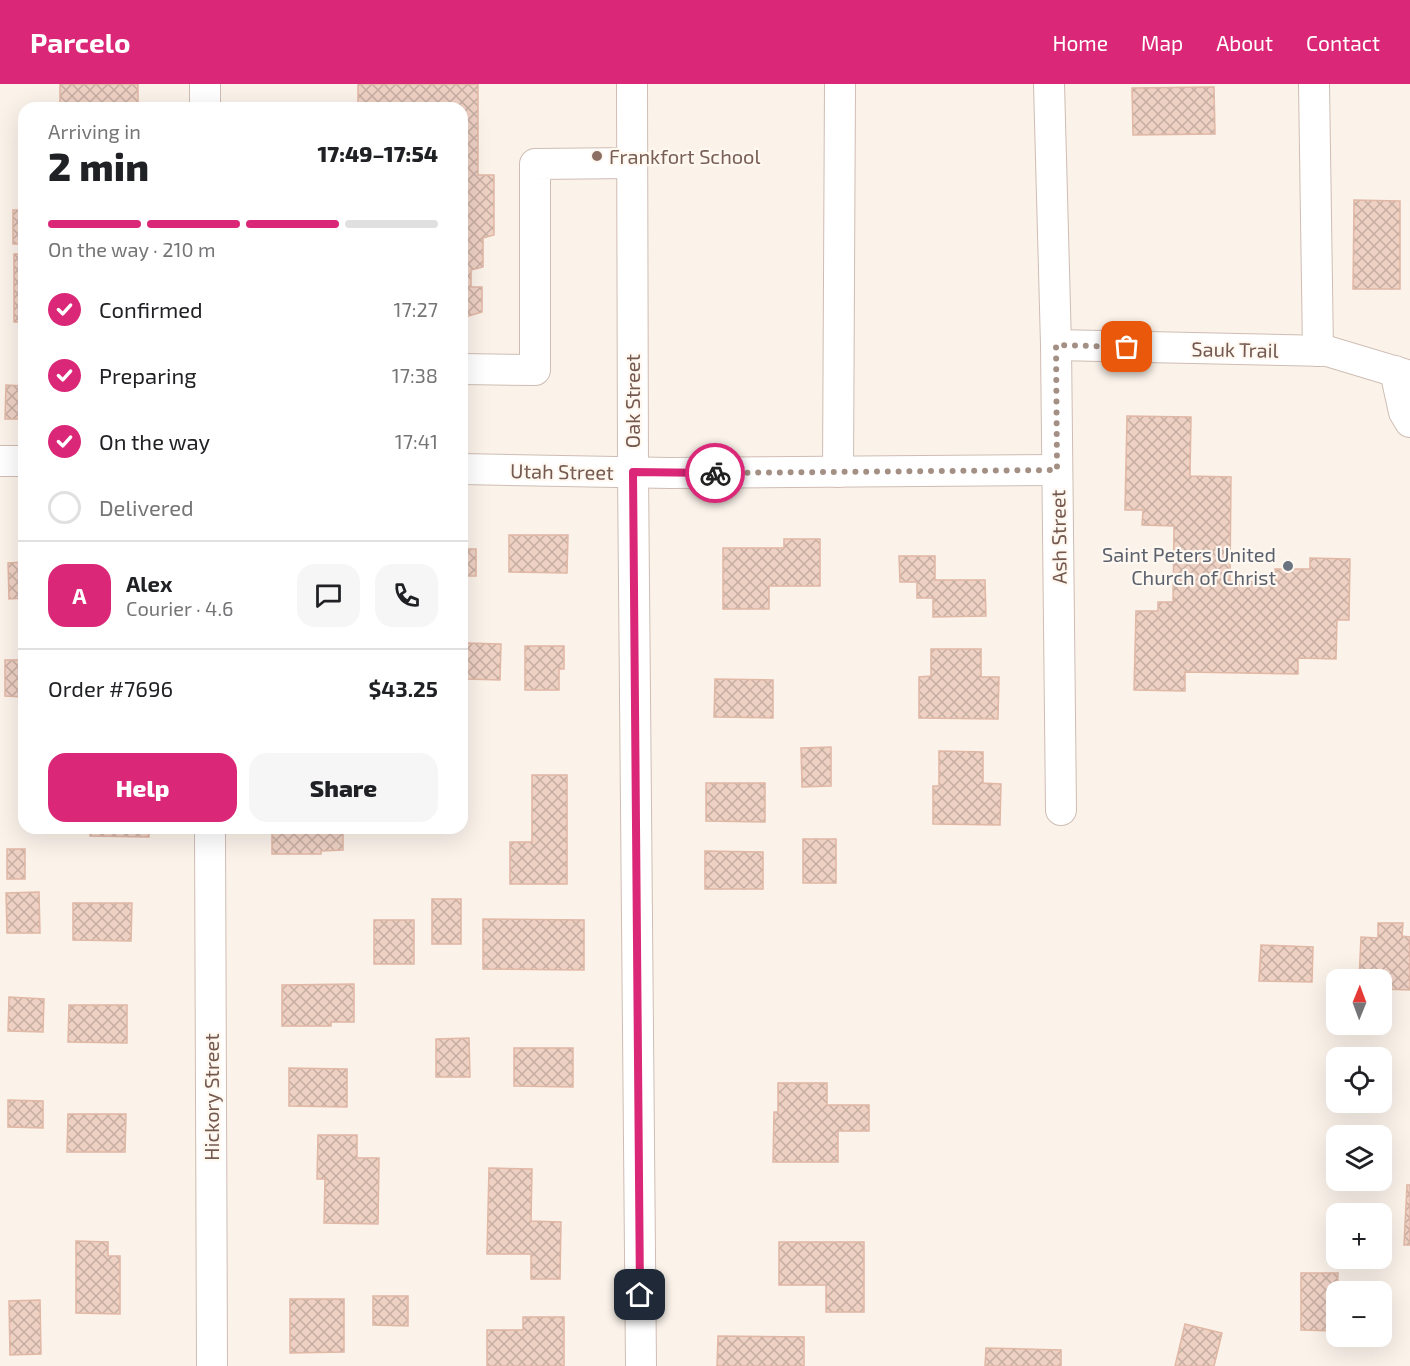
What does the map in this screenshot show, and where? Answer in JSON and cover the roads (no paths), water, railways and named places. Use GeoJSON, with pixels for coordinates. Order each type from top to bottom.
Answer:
{"type":"FeatureCollection","features":[{"type":"Feature","properties":{"kind":"street"},"geometry":{"type":"LineString","coordinates":[[205,84],[205,102]]}},
{"type":"Feature","properties":{"kind":"street","name":"Oak Street"},"geometry":{"type":"LineString","coordinates":[[632,84],[641,1366]]}},
{"type":"Feature","properties":{"kind":"street"},"geometry":{"type":"LineString","coordinates":[[838,472],[840,84]]}},
{"type":"Feature","properties":{"kind":"street","name":"Ash Street"},"geometry":{"type":"LineString","coordinates":[[1049,84],[1056,345],[1061,810]]}},
{"type":"Feature","properties":{"kind":"street"},"geometry":{"type":"LineString","coordinates":[[1314,84],[1318,351]]}},
{"type":"Feature","properties":{"kind":"street"},"geometry":{"type":"LineString","coordinates":[[468,369],[534,370],[535,164],[632,163]]}},
{"type":"Feature","properties":{"kind":"street","name":"Sauk Trail"},"geometry":{"type":"LineString","coordinates":[[1056,345],[1327,351],[1402,373]]}},
{"type":"Feature","properties":{"kind":"street"},"geometry":{"type":"LineString","coordinates":[[1402,373],[1404,412],[1410,422]]}},
{"type":"Feature","properties":{"kind":"street"},"geometry":{"type":"LineString","coordinates":[[0,461],[18,461]]}},
{"type":"Feature","properties":{"kind":"street","name":"Utah Street"},"geometry":{"type":"LineString","coordinates":[[468,469],[633,472],[1057,470]]}},
{"type":"Feature","properties":{"kind":"street","name":"Hickory Street"},"geometry":{"type":"LineString","coordinates":[[210,834],[212,1366]]}},
{"type":"Feature","properties":{"kind":"place","name":"Frankfort School"},"geometry":{"type":"Point","coordinates":[597,156]}},
{"type":"Feature","properties":{"kind":"place","name":"Saint Peters United Church of Christ"},"geometry":{"type":"Point","coordinates":[1288,566]}}]}
